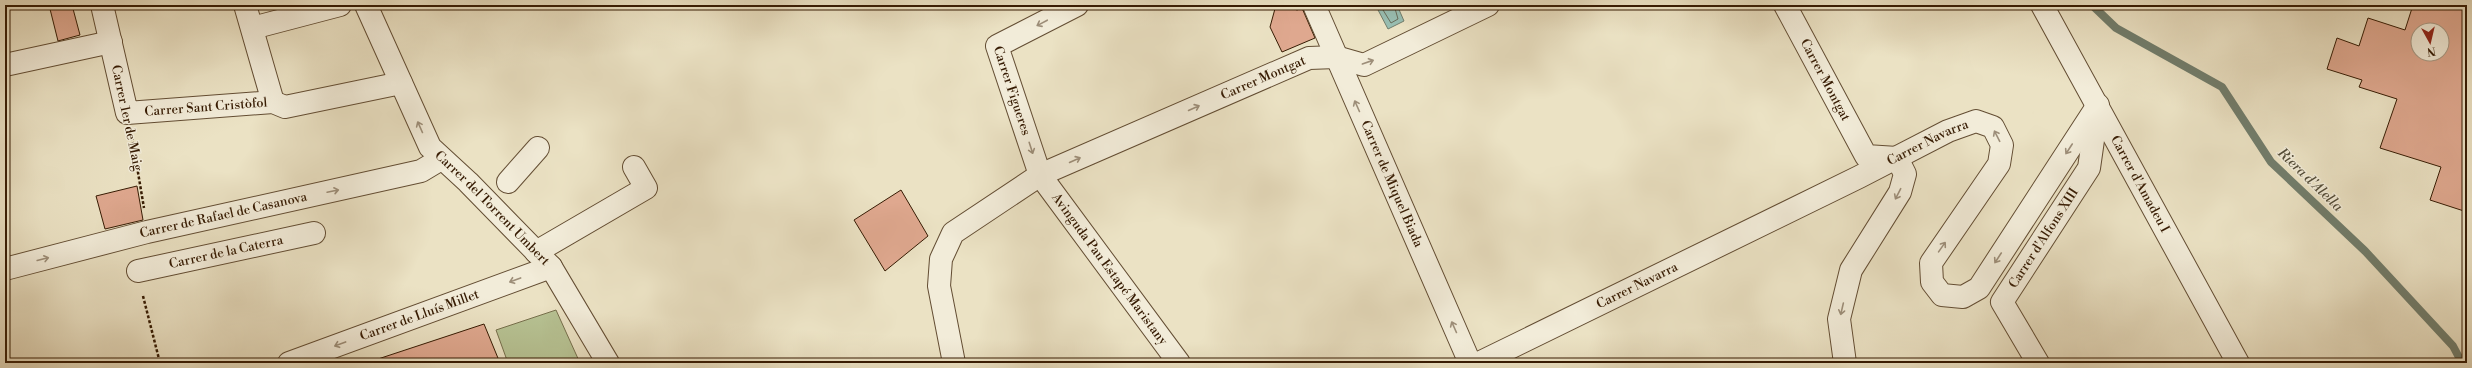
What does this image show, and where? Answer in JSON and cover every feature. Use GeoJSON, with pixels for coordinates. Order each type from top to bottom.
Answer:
{"type":"FeatureCollection","features":[{"type":"Feature","properties":{"kind":"street"},"geometry":{"type":"LineString","coordinates":[[245,5],[273,102]]}},
{"type":"Feature","properties":{"kind":"street"},"geometry":{"type":"LineString","coordinates":[[260,26],[340,5]]}},
{"type":"Feature","properties":{"kind":"street","name":"Carrer del Torrent Umbert"},"geometry":{"type":"LineString","coordinates":[[366,5],[430,147],[440,159],[468,182],[544,260],[608,363]]}},
{"type":"Feature","properties":{"kind":"street","name":"Carrer Figueres"},"geometry":{"type":"LineString","coordinates":[[1040,175],[997,46],[1076,5]]}},
{"type":"Feature","properties":{"kind":"street","name":"Carrer de Miquel Biada"},"geometry":{"type":"LineString","coordinates":[[1314,5],[1470,363]]}},
{"type":"Feature","properties":{"kind":"street","name":"Carrer Montgat"},"geometry":{"type":"LineString","coordinates":[[954,363],[939,286],[941,259],[953,233],[1040,175],[1309,58],[1336,57],[1364,65],[1488,5]]}},
{"type":"Feature","properties":{"kind":"street","name":"Carrer Montgat"},"geometry":{"type":"LineString","coordinates":[[1784,5],[1869,163]]}},
{"type":"Feature","properties":{"kind":"street","name":"Carrer d'Amadeu I"},"geometry":{"type":"LineString","coordinates":[[2042,5],[2238,363]]}},
{"type":"Feature","properties":{"kind":"street","name":"Carrer 1er de Maig"},"geometry":{"type":"LineString","coordinates":[[106,6],[111,42],[127,113]]}},
{"type":"Feature","properties":{"kind":"street"},"geometry":{"type":"LineString","coordinates":[[5,65],[111,42]]}},
{"type":"Feature","properties":{"kind":"street","name":"Carrer Sant Cristòfol"},"geometry":{"type":"LineString","coordinates":[[127,113],[273,102],[284,107],[401,83]]}},
{"type":"Feature","properties":{"kind":"street","name":"Carrer Navarra"},"geometry":{"type":"LineString","coordinates":[[1479,363],[1869,163],[1897,158],[1948,131],[1976,121],[1992,127],[2002,145],[2000,164],[1931,263],[1932,282],[1942,295],[1963,297],[1979,288],[2098,105]]}},
{"type":"Feature","properties":{"kind":"street","name":"Carrer d'Alfons XIII"},"geometry":{"type":"LineString","coordinates":[[2038,363],[2002,302],[2090,168],[2098,105]]}},
{"type":"Feature","properties":{"kind":"street"},"geometry":{"type":"LineString","coordinates":[[508,182],[538,148]]}},
{"type":"Feature","properties":{"kind":"street"},"geometry":{"type":"LineString","coordinates":[[1845,363],[1839,319],[1851,270],[1900,192],[1905,174],[1897,158]]}},
{"type":"Feature","properties":{"kind":"street","name":"Carrer de Rafael de Casanova"},"geometry":{"type":"LineString","coordinates":[[5,269],[147,232],[420,171],[440,159]]}},
{"type":"Feature","properties":{"kind":"street","name":"Carrer de Lluís Millet"},"geometry":{"type":"LineString","coordinates":[[289,363],[544,260],[646,188],[634,167]]}},
{"type":"Feature","properties":{"kind":"street","name":"Avinguda Pau Estapé Maristany"},"geometry":{"type":"LineString","coordinates":[[1040,175],[1178,363]]}},
{"type":"Feature","properties":{"kind":"street","name":"Carrer de la Caterra"},"geometry":{"type":"LineString","coordinates":[[138,271],[314,232]]}},
{"type":"Feature","properties":{"kind":"path","name":"Carrer 1er de Maig"},"geometry":{"type":"LineString","coordinates":[[127,113],[147,232]]}},
{"type":"Feature","properties":{"kind":"path"},"geometry":{"type":"LineString","coordinates":[[138,271],[160,363]]}},
{"type":"Feature","properties":{"kind":"green space"},"geometry":{"type":"Polygon","coordinates":[[[556,310],[580,363],[508,363],[496,330],[556,310]]]}},
{"type":"Feature","properties":{"kind":"water"},"geometry":{"type":"Polygon","coordinates":[[[1369,5],[1397,5],[1404,21],[1388,29],[1377,8],[1369,5]]]}},
{"type":"Feature","properties":{"kind":"building"},"geometry":{"type":"Polygon","coordinates":[[[49,5],[72,5],[80,35],[58,41],[49,5]]]}},
{"type":"Feature","properties":{"kind":"building"},"geometry":{"type":"Polygon","coordinates":[[[1276,5],[1285,5],[1297,10],[1302,8],[1315,38],[1282,52],[1270,27],[1276,5]]]}},
{"type":"Feature","properties":{"kind":"building"},"geometry":{"type":"Polygon","coordinates":[[[2413,5],[2467,5],[2467,212],[2430,200],[2441,167],[2380,148],[2397,99],[2359,87],[2362,80],[2327,69],[2337,38],[2359,46],[2368,18],[2405,30],[2413,5]]]}},
{"type":"Feature","properties":{"kind":"building"},"geometry":{"type":"Polygon","coordinates":[[[137,186],[143,220],[105,229],[96,196],[137,186]]]}},
{"type":"Feature","properties":{"kind":"building"},"geometry":{"type":"Polygon","coordinates":[[[901,190],[928,236],[885,271],[854,220],[901,190]]]}},
{"type":"Feature","properties":{"kind":"building"},"geometry":{"type":"Polygon","coordinates":[[[484,324],[500,363],[379,363],[378,359],[484,324]]]}},
{"type":"Feature","properties":{"kind":"waterway","name":"Riera d'Alella"},"geometry":{"type":"LineString","coordinates":[[2092,5],[2116,28],[2222,87],[2271,162],[2365,251],[2453,346],[2462,363]]}}]}
